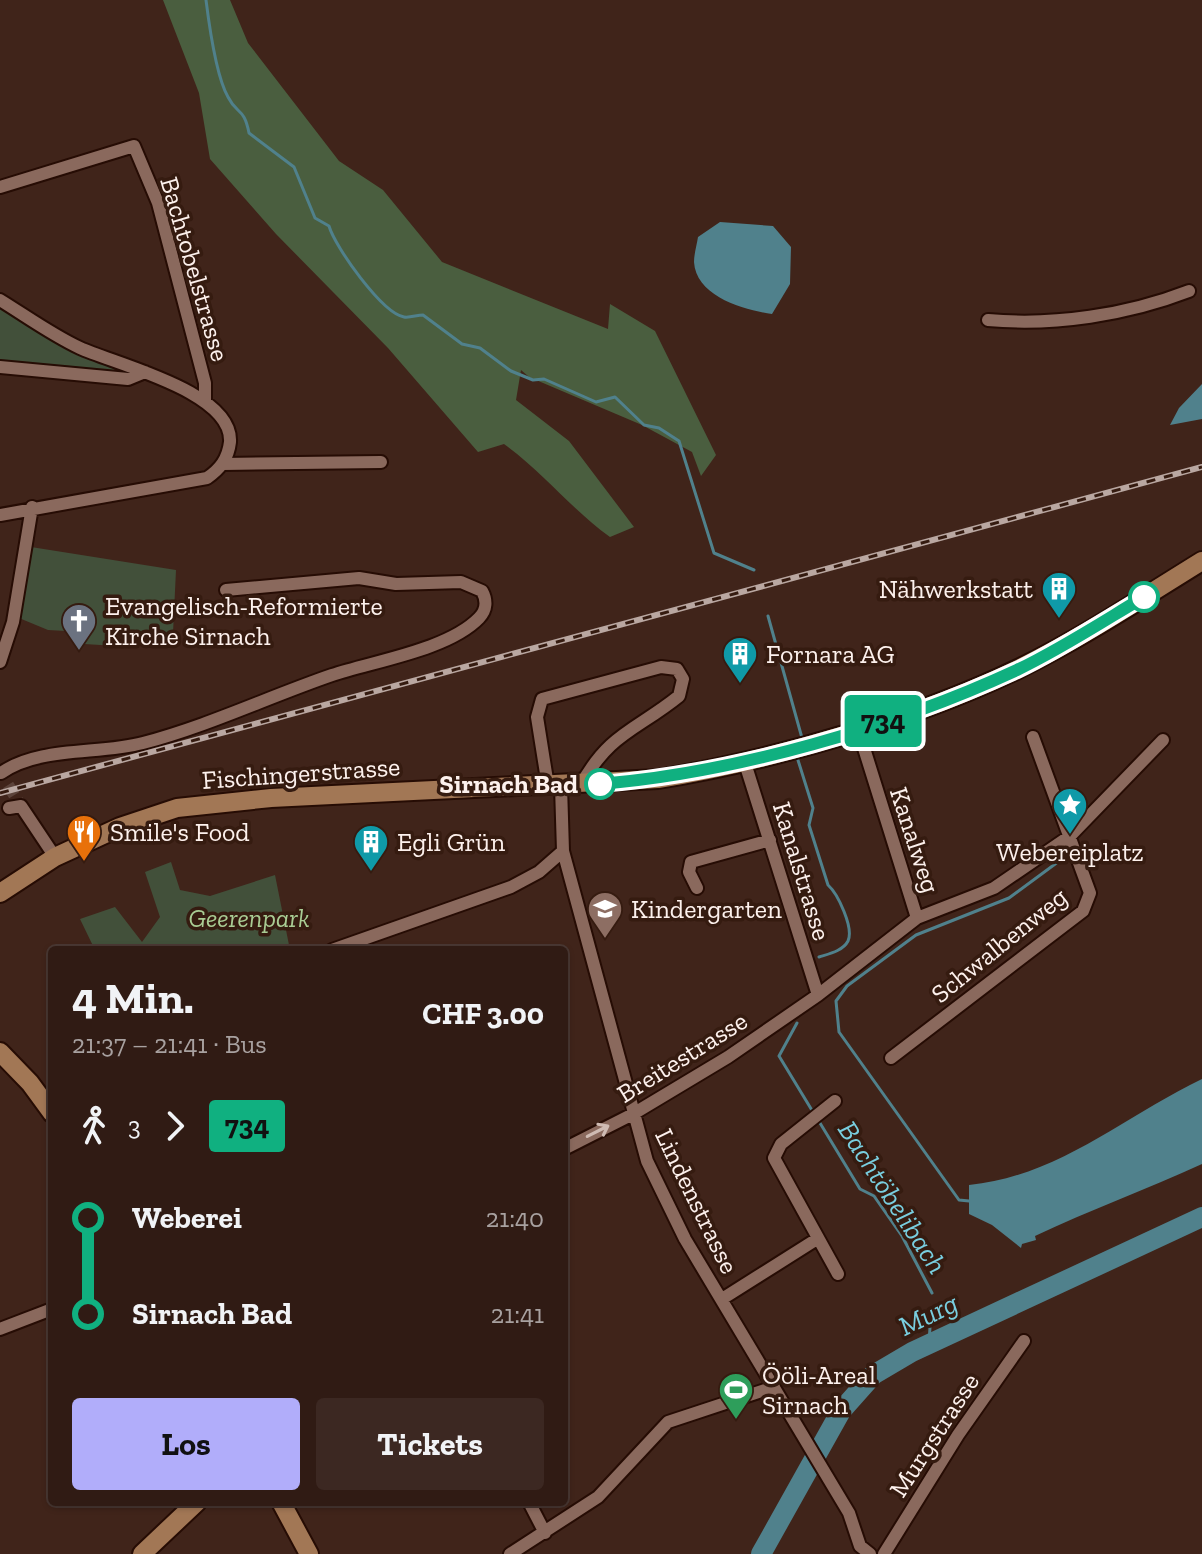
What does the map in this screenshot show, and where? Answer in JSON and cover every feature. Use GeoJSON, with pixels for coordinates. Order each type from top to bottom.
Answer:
{"type":"FeatureCollection","features":[{"type":"Feature","properties":{"kind":"main road","name":"Fischingerstrasse"},"geometry":{"type":"LineString","coordinates":[[0,893],[55,857],[123,825],[177,808],[271,798],[658,779],[744,760],[858,729],[1016,670],[1090,630],[1202,561]]}},
{"type":"Feature","properties":{"kind":"main road"},"geometry":{"type":"LineString","coordinates":[[0,1052],[30,1083],[48,1108]]}},
{"type":"Feature","properties":{"kind":"main road"},"geometry":{"type":"LineString","coordinates":[[142,1554],[193,1506]]}},
{"type":"Feature","properties":{"kind":"main road"},"geometry":{"type":"LineString","coordinates":[[283,1506],[309,1554]]}},
{"type":"Feature","properties":{"kind":"street","name":"Bachtobelstrasse"},"geometry":{"type":"LineString","coordinates":[[0,187],[134,146],[158,203],[205,383],[205,402]]}},
{"type":"Feature","properties":{"kind":"street"},"geometry":{"type":"LineString","coordinates":[[988,320],[1079,317],[1152,303],[1189,291]]}},
{"type":"Feature","properties":{"kind":"street"},"geometry":{"type":"LineString","coordinates":[[0,300],[77,346],[145,372],[205,402],[227,424],[230,442],[223,464],[207,478],[0,515]]}},
{"type":"Feature","properties":{"kind":"street"},"geometry":{"type":"LineString","coordinates":[[0,367],[128,379],[145,372]]}},
{"type":"Feature","properties":{"kind":"street"},"geometry":{"type":"LineString","coordinates":[[223,464],[381,462]]}},
{"type":"Feature","properties":{"kind":"street"},"geometry":{"type":"LineString","coordinates":[[0,662],[6,620],[32,507]]}},
{"type":"Feature","properties":{"kind":"street"},"geometry":{"type":"LineString","coordinates":[[3,777],[25,760],[132,746],[225,718],[332,675],[435,643],[481,617],[486,603],[482,591],[461,582],[396,584],[359,578],[226,590]]}},
{"type":"Feature","properties":{"kind":"street","name":"Lindenstrasse"},"geometry":{"type":"LineString","coordinates":[[581,785],[611,742],[679,696],[683,679],[677,669],[661,667],[542,699],[537,717],[554,786],[563,851],[633,1114],[660,1187],[685,1239],[849,1513],[860,1546],[870,1554]]}},
{"type":"Feature","properties":{"kind":"street","name":"Kanalweg"},"geometry":{"type":"LineString","coordinates":[[858,729],[917,918]]}},
{"type":"Feature","properties":{"kind":"street","name":"Schwalbenweg"},"geometry":{"type":"LineString","coordinates":[[891,1058],[1083,911],[1090,893],[1033,737]]}},
{"type":"Feature","properties":{"kind":"street"},"geometry":{"type":"LineString","coordinates":[[818,995],[917,918],[994,888],[1070,836],[1163,740]]}},
{"type":"Feature","properties":{"kind":"street","name":"Kanalstrasse"},"geometry":{"type":"LineString","coordinates":[[744,760],[818,995]]}},
{"type":"Feature","properties":{"kind":"street"},"geometry":{"type":"LineString","coordinates":[[15,807],[55,857]]}},
{"type":"Feature","properties":{"kind":"street"},"geometry":{"type":"LineString","coordinates":[[697,888],[689,872],[691,862],[770,840]]}},
{"type":"Feature","properties":{"kind":"street"},"geometry":{"type":"LineString","coordinates":[[343,946],[511,887],[539,872],[563,851]]}},
{"type":"Feature","properties":{"kind":"street","name":"Breitestrasse"},"geometry":{"type":"LineString","coordinates":[[568,1147],[633,1114],[728,1057],[818,995]]}},
{"type":"Feature","properties":{"kind":"street"},"geometry":{"type":"LineString","coordinates":[[835,1101],[781,1144],[774,1158],[838,1274]]}},
{"type":"Feature","properties":{"kind":"street"},"geometry":{"type":"LineString","coordinates":[[722,1299],[817,1239]]}},
{"type":"Feature","properties":{"kind":"street"},"geometry":{"type":"LineString","coordinates":[[0,1329],[48,1311]]}},
{"type":"Feature","properties":{"kind":"street","name":"Murgstrasse"},"geometry":{"type":"LineString","coordinates":[[884,1554],[958,1435],[1024,1341]]}},
{"type":"Feature","properties":{"kind":"street"},"geometry":{"type":"LineString","coordinates":[[510,1554],[598,1497],[668,1422],[774,1387]]}},
{"type":"Feature","properties":{"kind":"street"},"geometry":{"type":"LineString","coordinates":[[531,1506],[545,1533]]}},
{"type":"Feature","properties":{"kind":"green space"},"geometry":{"type":"Polygon","coordinates":[[[163,0],[230,0],[248,43],[339,161],[383,190],[442,262],[608,329],[610,304],[655,331],[716,455],[701,476],[692,452],[642,425],[529,377],[521,370],[516,400],[569,441],[634,527],[610,537],[504,444],[478,452],[388,348],[276,234],[210,159],[199,93],[163,0]]]}},
{"type":"Feature","properties":{"kind":"green space"},"geometry":{"type":"Polygon","coordinates":[[[0,308],[71,349],[123,372],[122,376],[0,364],[0,308]]]}},
{"type":"Feature","properties":{"kind":"green space"},"geometry":{"type":"Polygon","coordinates":[[[31,547],[176,570],[173,633],[119,635],[117,646],[84,644],[84,632],[48,630],[19,618],[31,547]]]}},
{"type":"Feature","properties":{"kind":"green space","name":"Geerenpark"},"geometry":{"type":"Polygon","coordinates":[[[171,862],[180,890],[210,896],[275,875],[289,946],[93,946],[80,919],[115,907],[142,942],[160,917],[145,872],[171,862]]]}},
{"type":"Feature","properties":{"kind":"water"},"geometry":{"type":"Polygon","coordinates":[[[720,222],[773,226],[791,247],[790,284],[772,314],[724,300],[712,293],[697,274],[694,262],[698,237],[720,222]]]}},
{"type":"Feature","properties":{"kind":"water"},"geometry":{"type":"Polygon","coordinates":[[[1202,384],[1202,419],[1170,425],[1179,408],[1202,384]]]}},
{"type":"Feature","properties":{"kind":"water"},"geometry":{"type":"Polygon","coordinates":[[[1202,1079],[1202,1164],[1035,1236],[1036,1240],[1022,1244],[1021,1248],[992,1225],[969,1214],[969,1185],[1002,1179],[1061,1158],[1202,1079]]]}},
{"type":"Feature","properties":{"kind":"waterway","name":"Bachtöbelibach"},"geometry":{"type":"LineString","coordinates":[[206,0],[217,63],[231,103],[243,115],[249,133],[294,167],[315,218],[329,226],[350,263],[372,292],[395,313],[404,317],[423,315],[462,344],[480,348],[511,371],[533,380],[544,379],[596,402],[615,397],[644,425],[659,428],[679,441],[714,553],[754,570]]}},
{"type":"Feature","properties":{"kind":"waterway","name":"Bachtöbelibach"},"geometry":{"type":"LineString","coordinates":[[768,616],[802,738]]}},
{"type":"Feature","properties":{"kind":"waterway","name":"Bachtöbelibach"},"geometry":{"type":"LineString","coordinates":[[797,757],[813,808],[809,825],[828,885],[840,903],[849,928],[848,941],[843,947],[819,957]]}},
{"type":"Feature","properties":{"kind":"waterway"},"geometry":{"type":"LineString","coordinates":[[969,1201],[959,1200],[839,1032],[836,1001],[847,986],[916,935],[1009,898],[1066,856]]}},
{"type":"Feature","properties":{"kind":"waterway","name":"Bachtöbelibach"},"geometry":{"type":"LineString","coordinates":[[797,1023],[779,1056],[813,1112]]}},
{"type":"Feature","properties":{"kind":"waterway","name":"Bachtöbelibach"},"geometry":{"type":"LineString","coordinates":[[820,1123],[860,1189],[874,1196],[902,1236],[932,1293]]}},
{"type":"Feature","properties":{"kind":"waterway","name":"Murg"},"geometry":{"type":"LineString","coordinates":[[761,1554],[841,1411],[873,1375],[912,1352],[1202,1217]]}},
{"type":"Feature","properties":{"kind":"waterway"},"geometry":{"type":"LineString","coordinates":[[929,1344],[931,1310]]}},
{"type":"Feature","properties":{"kind":"tunnel"},"geometry":{"type":"LineString","coordinates":[[8,785],[21,806]]}},
{"type":"Feature","properties":{"kind":"railway"},"geometry":{"type":"LineString","coordinates":[[0,793],[1202,467]]}},
{"type":"Feature","properties":{"kind":"bus line","name":"734"},"geometry":{"type":"LineString","coordinates":[[600,784],[658,779],[707,769],[858,729],[926,707],[1016,670],[1144,597]]}},
{"type":"Feature","properties":{"kind":"place","name":"Nähwerkstatt"},"geometry":{"type":"Point","coordinates":[1059,620]}},
{"type":"Feature","properties":{"kind":"place","name":"Evangelisch-Reformierte Kirche Sirnach"},"geometry":{"type":"Point","coordinates":[79,652]}},
{"type":"Feature","properties":{"kind":"place","name":"Fornara AG"},"geometry":{"type":"Point","coordinates":[740,685]}},
{"type":"Feature","properties":{"kind":"place","name":"Sirnach Bad"},"geometry":{"type":"Point","coordinates":[600,784]}},
{"type":"Feature","properties":{"kind":"place","name":"Webereiplatz"},"geometry":{"type":"Point","coordinates":[1070,836]}},
{"type":"Feature","properties":{"kind":"place","name":"Smile's Food"},"geometry":{"type":"Point","coordinates":[84,863]}},
{"type":"Feature","properties":{"kind":"place","name":"Egli Grün"},"geometry":{"type":"Point","coordinates":[371,873]}},
{"type":"Feature","properties":{"kind":"place","name":"Kindergarten"},"geometry":{"type":"Point","coordinates":[605,940]}},
{"type":"Feature","properties":{"kind":"place","name":"Ööli-Areal Sirnach"},"geometry":{"type":"Point","coordinates":[736,1421]}}]}
